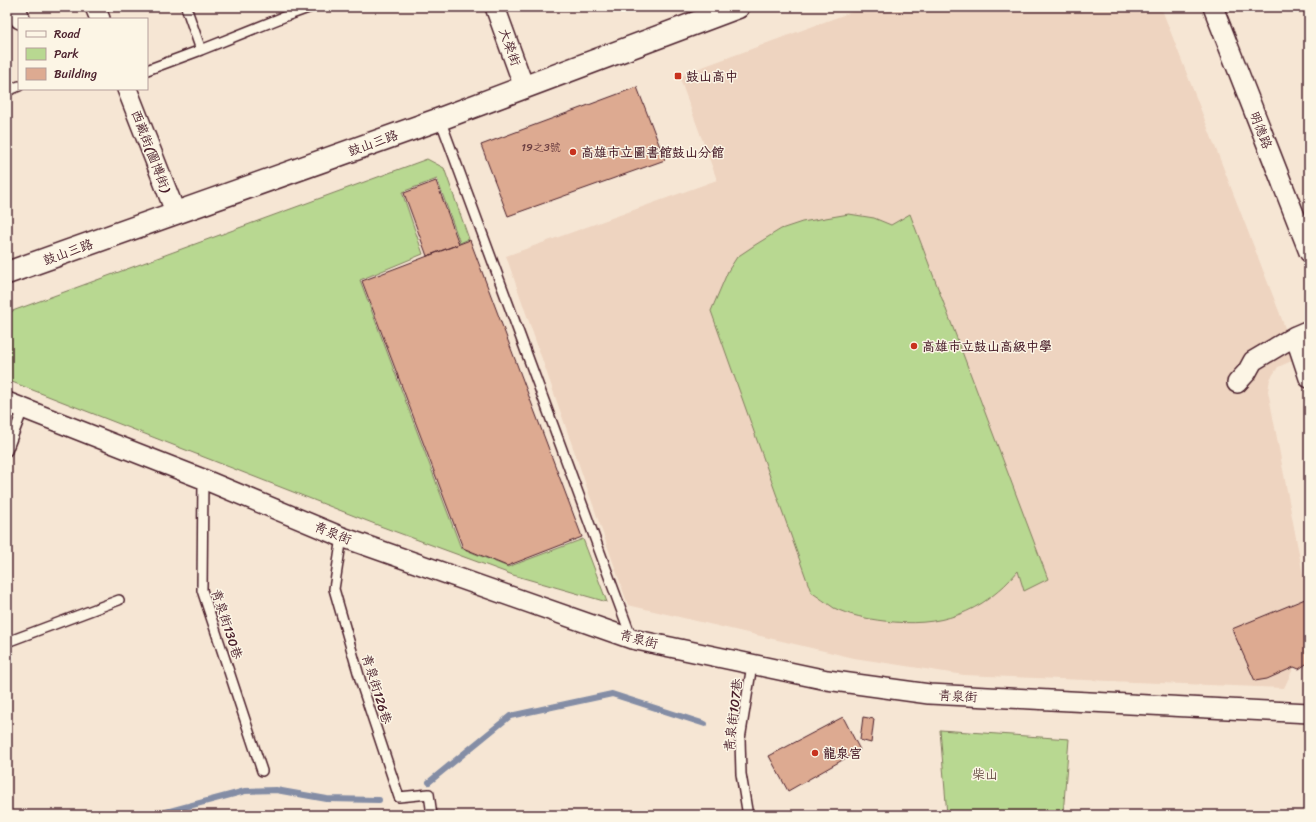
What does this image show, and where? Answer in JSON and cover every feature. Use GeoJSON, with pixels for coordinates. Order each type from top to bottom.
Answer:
{"type":"FeatureCollection","features":[{"type":"Feature","properties":{"kind":"street"},"geometry":{"type":"LineString","coordinates":[[16,7],[20,18]]}},
{"type":"Feature","properties":{"kind":"street"},"geometry":{"type":"LineString","coordinates":[[95,7],[100,18]]}},
{"type":"Feature","properties":{"kind":"street","name":"大榮街"},"geometry":{"type":"LineString","coordinates":[[495,7],[524,87]]}},
{"type":"Feature","properties":{"kind":"street","name":"鼓山三路"},"geometry":{"type":"LineString","coordinates":[[7,273],[176,214],[440,118],[738,7]]}},
{"type":"Feature","properties":{"kind":"street","name":"明德路"},"geometry":{"type":"LineString","coordinates":[[1213,7],[1309,252]]}},
{"type":"Feature","properties":{"kind":"street","name":"西藏街(圖博街)"},"geometry":{"type":"LineString","coordinates":[[127,90],[176,214]]}},
{"type":"Feature","properties":{"kind":"street"},"geometry":{"type":"LineString","coordinates":[[1237,383],[1247,372],[1253,361],[1302,333],[1309,378]]}},
{"type":"Feature","properties":{"kind":"street","name":"青泉街"},"geometry":{"type":"LineString","coordinates":[[15,406],[203,479],[342,537],[632,638],[827,680],[929,694],[1309,713]]}},
{"type":"Feature","properties":{"kind":"lane"},"geometry":{"type":"LineString","coordinates":[[186,7],[201,50]]}},
{"type":"Feature","properties":{"kind":"lane"},"geometry":{"type":"LineString","coordinates":[[148,70],[201,50],[284,11],[311,7]]}},
{"type":"Feature","properties":{"kind":"lane"},"geometry":{"type":"LineString","coordinates":[[7,91],[18,86]]}},
{"type":"Feature","properties":{"kind":"lane"},"geometry":{"type":"LineString","coordinates":[[440,118],[632,638]]}},
{"type":"Feature","properties":{"kind":"lane"},"geometry":{"type":"LineString","coordinates":[[7,451],[15,406]]}},
{"type":"Feature","properties":{"kind":"lane","name":"青泉街130巷"},"geometry":{"type":"LineString","coordinates":[[203,479],[202,590],[262,771]]}},
{"type":"Feature","properties":{"kind":"lane","name":"青泉街126巷"},"geometry":{"type":"LineString","coordinates":[[342,537],[334,589],[334,601],[399,797],[429,794],[432,815]]}},
{"type":"Feature","properties":{"kind":"lane"},"geometry":{"type":"LineString","coordinates":[[7,642],[119,600]]}},
{"type":"Feature","properties":{"kind":"lane","name":"青泉街107巷"},"geometry":{"type":"LineString","coordinates":[[746,815],[747,810],[741,774],[740,739],[752,665]]}},
{"type":"Feature","properties":{"kind":"shaded area","name":"高雄市立鼓山高級中學"},"geometry":{"type":"Polygon","coordinates":[[[865,7],[1161,7],[1280,314],[1294,360],[1278,367],[1270,379],[1268,391],[1305,585],[1305,599],[1309,614],[1309,660],[1294,667],[1284,688],[964,675],[854,658],[628,605],[506,256],[717,180],[680,79],[686,73],[865,7]]]}},
{"type":"Feature","properties":{"kind":"green space"},"geometry":{"type":"Polygon","coordinates":[[[427,159],[444,168],[469,239],[460,243],[437,179],[402,192],[423,254],[360,280],[461,548],[508,567],[583,539],[607,602],[513,575],[380,526],[7,380],[7,313],[427,159]]]}},
{"type":"Feature","properties":{"kind":"green space"},"geometry":{"type":"Polygon","coordinates":[[[849,214],[874,218],[891,225],[910,214],[1048,579],[1024,591],[1018,571],[990,598],[974,608],[941,620],[904,623],[865,618],[834,608],[811,592],[711,311],[728,271],[737,257],[781,229],[802,222],[849,214]]]}},
{"type":"Feature","properties":{"kind":"green space","name":"柴山"},"geometry":{"type":"Polygon","coordinates":[[[940,730],[1069,739],[1063,815],[947,815],[940,730]]]}},
{"type":"Feature","properties":{"kind":"building","name":"高雄市立圖書館鼓山分館"},"geometry":{"type":"Polygon","coordinates":[[[637,87],[665,160],[508,216],[481,145],[637,87]]]}},
{"type":"Feature","properties":{"kind":"building"},"geometry":{"type":"Polygon","coordinates":[[[436,181],[459,244],[427,256],[404,193],[436,181]]]}},
{"type":"Feature","properties":{"kind":"building"},"geometry":{"type":"Polygon","coordinates":[[[470,240],[582,537],[507,566],[463,548],[362,281],[470,240]]]}},
{"type":"Feature","properties":{"kind":"building"},"geometry":{"type":"Polygon","coordinates":[[[1305,599],[1309,614],[1309,662],[1299,669],[1294,667],[1267,679],[1255,681],[1232,629],[1305,599]]]}},
{"type":"Feature","properties":{"kind":"building","name":"龍泉宮"},"geometry":{"type":"Polygon","coordinates":[[[843,717],[860,750],[788,791],[769,756],[843,717]]]}},
{"type":"Feature","properties":{"kind":"building"},"geometry":{"type":"Polygon","coordinates":[[[863,717],[874,719],[871,743],[860,740],[863,717]]]}},
{"type":"Feature","properties":{"kind":"waterway"},"geometry":{"type":"LineString","coordinates":[[429,782],[510,716],[612,694],[705,724]]}},
{"type":"Feature","properties":{"kind":"waterway"},"geometry":{"type":"LineString","coordinates":[[155,815],[245,791],[276,790],[327,799],[379,800]]}},
{"type":"Feature","properties":{"kind":"place","name":"鼓山高中"},"geometry":{"type":"Point","coordinates":[678,76]}},
{"type":"Feature","properties":{"kind":"place","name":"高雄市立圖書館鼓山分館"},"geometry":{"type":"Point","coordinates":[573,152]}},
{"type":"Feature","properties":{"kind":"place","name":"高雄市立鼓山高級中學"},"geometry":{"type":"Point","coordinates":[914,346]}},
{"type":"Feature","properties":{"kind":"place","name":"龍泉宮"},"geometry":{"type":"Point","coordinates":[815,753]}}]}
